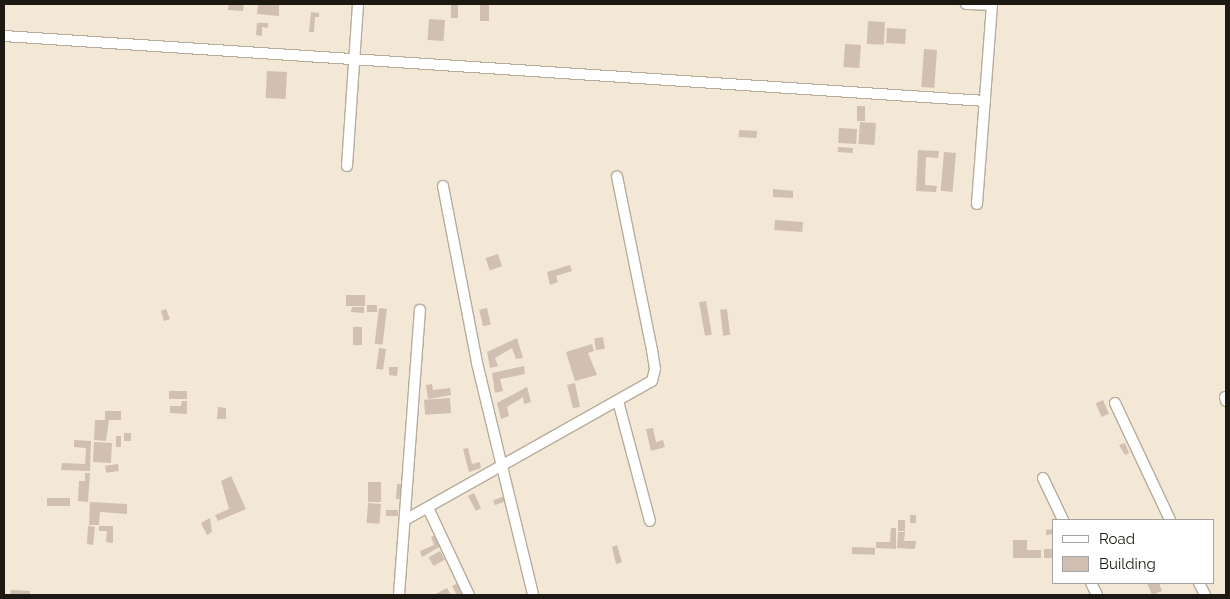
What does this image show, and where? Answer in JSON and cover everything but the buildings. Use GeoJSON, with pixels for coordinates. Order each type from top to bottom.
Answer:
{"type":"FeatureCollection","features":[{"type":"Feature","properties":{"kind":"street"},"geometry":{"type":"LineString","coordinates":[[347,166],[358,4]]}},
{"type":"Feature","properties":{"kind":"street"},"geometry":{"type":"LineString","coordinates":[[966,4],[991,5],[977,204]]}},
{"type":"Feature","properties":{"kind":"street"},"geometry":{"type":"LineString","coordinates":[[4,36],[985,101]]}},
{"type":"Feature","properties":{"kind":"street"},"geometry":{"type":"LineString","coordinates":[[405,520],[652,381],[655,369],[617,176]]}},
{"type":"Feature","properties":{"kind":"street"},"geometry":{"type":"LineString","coordinates":[[443,186],[477,363],[504,466],[533,595]]}},
{"type":"Feature","properties":{"kind":"street"},"geometry":{"type":"LineString","coordinates":[[399,595],[420,310]]}},
{"type":"Feature","properties":{"kind":"street"},"geometry":{"type":"LineString","coordinates":[[618,401],[650,521]]}},
{"type":"Feature","properties":{"kind":"street"},"geometry":{"type":"LineString","coordinates":[[1115,403],[1170,519]]}},
{"type":"Feature","properties":{"kind":"street"},"geometry":{"type":"LineString","coordinates":[[1043,478],[1063,519]]}},
{"type":"Feature","properties":{"kind":"street"},"geometry":{"type":"LineString","coordinates":[[428,508],[469,595]]}}]}
